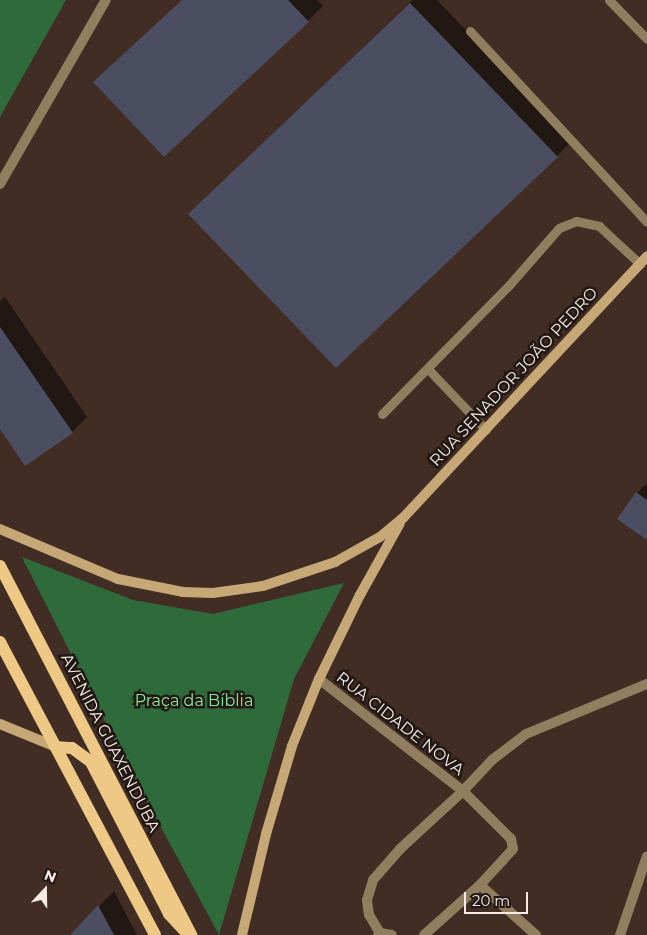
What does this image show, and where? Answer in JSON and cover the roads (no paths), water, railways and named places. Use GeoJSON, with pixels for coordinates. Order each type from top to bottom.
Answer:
{"type":"FeatureCollection","features":[{"type":"Feature","properties":{"kind":"main road","name":"RUA SENADOR JOÃO PEDRO"},"geometry":{"type":"LineString","coordinates":[[0,529],[118,579],[183,592],[213,593],[263,586],[335,562],[380,537],[403,518],[643,260]]}},
{"type":"Feature","properties":{"kind":"main road","name":"RUA SENADOR JOÃO PEDRO"},"geometry":{"type":"LineString","coordinates":[[242,935],[266,834],[292,746],[319,679],[360,595],[403,518]]}},
{"type":"Feature","properties":{"kind":"main road","name":"AVENIDA GUAXENDUBA"},"geometry":{"type":"LineString","coordinates":[[0,566],[190,935]]}},
{"type":"Feature","properties":{"kind":"main road"},"geometry":{"type":"LineString","coordinates":[[0,642],[155,935]]}},
{"type":"Feature","properties":{"kind":"main road"},"geometry":{"type":"LineString","coordinates":[[0,724],[56,747],[72,748],[92,762],[170,914],[190,935]]}},
{"type":"Feature","properties":{"kind":"street"},"geometry":{"type":"LineString","coordinates":[[0,184],[106,0]]}},
{"type":"Feature","properties":{"kind":"street","name":"RUA CIDADE NOVA"},"geometry":{"type":"LineString","coordinates":[[319,679],[464,792],[501,826],[511,839],[513,849],[480,885],[424,935]]}},
{"type":"Feature","properties":{"kind":"street"},"geometry":{"type":"LineString","coordinates":[[464,792],[492,760],[526,734],[647,684]]}},
{"type":"Feature","properties":{"kind":"street","name":"RUA CIDADE NOVA"},"geometry":{"type":"LineString","coordinates":[[392,935],[379,934],[369,915],[367,900],[373,880],[400,849],[464,792]]}},
{"type":"Feature","properties":{"kind":"street"},"geometry":{"type":"LineString","coordinates":[[620,935],[647,856]]}},
{"type":"Feature","properties":{"kind":"street"},"geometry":{"type":"LineString","coordinates":[[480,885],[536,935]]}},
{"type":"Feature","properties":{"kind":"lane"},"geometry":{"type":"LineString","coordinates":[[609,0],[647,39]]}},
{"type":"Feature","properties":{"kind":"lane"},"geometry":{"type":"LineString","coordinates":[[470,32],[647,222]]}},
{"type":"Feature","properties":{"kind":"lane"},"geometry":{"type":"LineString","coordinates":[[382,414],[428,369],[559,228],[576,221],[600,226],[643,260]]}},
{"type":"Feature","properties":{"kind":"lane"},"geometry":{"type":"LineString","coordinates":[[428,369],[486,430]]}},
{"type":"Feature","properties":{"kind":"park label","name":"Praça da Bíblia"},"geometry":{"type":"Point","coordinates":[194,701]}}]}
